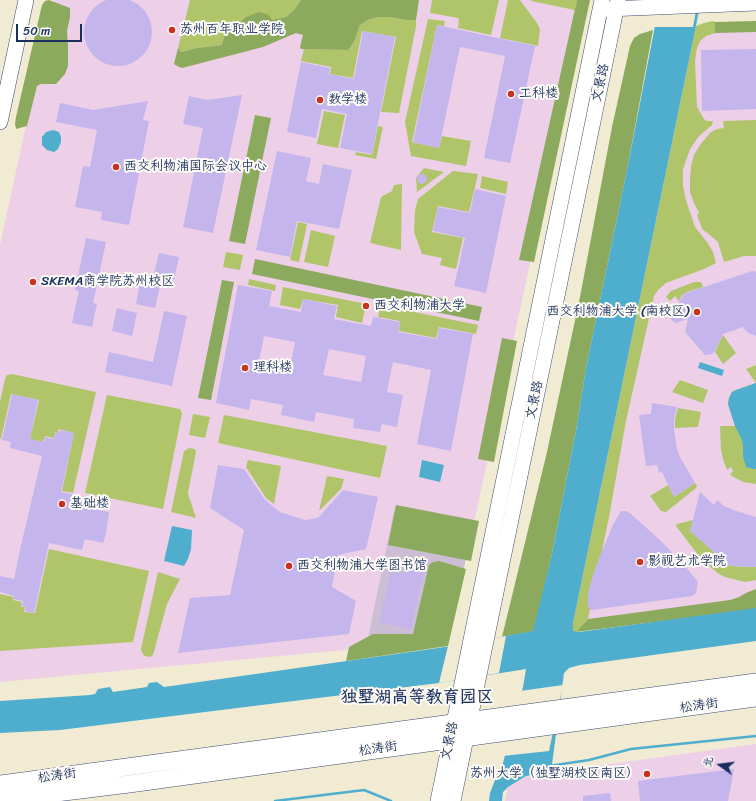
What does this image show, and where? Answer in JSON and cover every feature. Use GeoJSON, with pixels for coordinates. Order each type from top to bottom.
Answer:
{"type":"FeatureCollection","features":[{"type":"Feature","properties":{"kind":"main road"},"geometry":{"type":"LineString","coordinates":[[0,122],[26,0]]}},
{"type":"Feature","properties":{"kind":"main road"},"geometry":{"type":"LineString","coordinates":[[601,5],[655,8],[756,2]]}},
{"type":"Feature","properties":{"kind":"main road","name":"文景路"},"geometry":{"type":"LineString","coordinates":[[438,801],[462,721],[476,685],[479,639],[601,5]]}},
{"type":"Feature","properties":{"kind":"main road","name":"文景路"},"geometry":{"type":"LineString","coordinates":[[462,721],[462,686],[479,639],[617,5]]}},
{"type":"Feature","properties":{"kind":"main road","name":"松涛街"},"geometry":{"type":"LineString","coordinates":[[0,784],[756,682]]}},
{"type":"Feature","properties":{"kind":"main road","name":"松涛街"},"geometry":{"type":"LineString","coordinates":[[0,800],[129,784],[756,698]]}},
{"type":"Feature","properties":{"kind":"main road","name":"文景路"},"geometry":{"type":"LineString","coordinates":[[453,801],[458,738]]}},
{"type":"Feature","properties":{"kind":"shaded area","name":"西交利物浦大学"},"geometry":{"type":"Polygon","coordinates":[[[54,0],[587,0],[473,527],[366,648],[0,682],[0,245],[54,0]]]}},
{"type":"Feature","properties":{"kind":"shaded area","name":"西交利物浦大学 (南校区)"},"geometry":{"type":"Polygon","coordinates":[[[756,24],[756,598],[573,623],[696,26],[756,24]]]}},
{"type":"Feature","properties":{"kind":"shaded area"},"geometry":{"type":"Polygon","coordinates":[[[394,511],[473,527],[448,639],[366,648],[394,511]]]}},
{"type":"Feature","properties":{"kind":"shaded area","name":"苏州大学（独墅湖校区南区）"},"geometry":{"type":"Polygon","coordinates":[[[756,744],[756,801],[505,801],[508,787],[527,776],[756,744]]]}},
{"type":"Feature","properties":{"kind":"green space"},"geometry":{"type":"Polygon","coordinates":[[[49,0],[70,8],[67,31],[68,66],[65,74],[56,84],[41,84],[37,86],[27,126],[16,129],[16,117],[42,5],[45,1],[49,0]]]}},
{"type":"Feature","properties":{"kind":"green space"},"geometry":{"type":"Polygon","coordinates":[[[190,0],[301,0],[294,10],[286,17],[272,20],[246,17],[228,32],[222,45],[197,48],[181,52],[178,48],[190,0]]]}},
{"type":"Feature","properties":{"kind":"green space"},"geometry":{"type":"Polygon","coordinates":[[[301,0],[419,0],[416,20],[378,17],[368,20],[360,25],[354,42],[348,50],[301,49],[300,47],[303,35],[296,33],[263,47],[182,68],[174,64],[178,48],[181,52],[197,48],[222,45],[225,35],[246,17],[259,12],[269,15],[272,20],[286,17],[294,10],[301,0]]]}},
{"type":"Feature","properties":{"kind":"green space"},"geometry":{"type":"Polygon","coordinates":[[[432,0],[499,0],[491,35],[458,28],[458,18],[430,13],[432,0]]]}},
{"type":"Feature","properties":{"kind":"green space"},"geometry":{"type":"Polygon","coordinates":[[[508,0],[520,0],[537,23],[540,29],[538,46],[500,38],[508,0]]]}},
{"type":"Feature","properties":{"kind":"green space"},"geometry":{"type":"Polygon","coordinates":[[[531,0],[577,0],[575,10],[531,0]]]}},
{"type":"Feature","properties":{"kind":"green space"},"geometry":{"type":"Polygon","coordinates":[[[577,0],[590,0],[534,262],[519,260],[577,0]]]}},
{"type":"Feature","properties":{"kind":"green space"},"geometry":{"type":"Polygon","coordinates":[[[378,17],[416,20],[399,113],[381,112],[396,37],[362,31],[353,78],[330,74],[331,67],[301,61],[304,49],[348,50],[354,42],[360,25],[368,20],[378,17]]]}},
{"type":"Feature","properties":{"kind":"green space"},"geometry":{"type":"Polygon","coordinates":[[[428,19],[445,21],[444,26],[437,25],[412,142],[439,148],[442,136],[471,141],[466,166],[411,156],[405,122],[428,19]]]}},
{"type":"Feature","properties":{"kind":"green space"},"geometry":{"type":"Polygon","coordinates":[[[713,21],[715,22],[715,33],[706,36],[700,41],[695,60],[697,107],[704,119],[707,121],[713,121],[712,125],[699,136],[690,149],[683,169],[683,186],[695,227],[713,252],[716,263],[666,283],[654,296],[626,421],[609,517],[588,619],[576,632],[573,632],[573,623],[696,26],[713,21]]]}},
{"type":"Feature","properties":{"kind":"green space"},"geometry":{"type":"Polygon","coordinates":[[[756,21],[756,32],[715,33],[715,22],[756,21]]]}},
{"type":"Feature","properties":{"kind":"green space"},"geometry":{"type":"Polygon","coordinates":[[[653,30],[627,170],[586,368],[577,425],[552,554],[534,631],[502,637],[547,452],[580,297],[612,127],[630,46],[634,38],[640,34],[653,30]]]}},
{"type":"Feature","properties":{"kind":"green space"},"geometry":{"type":"Polygon","coordinates":[[[324,111],[345,115],[338,148],[317,144],[324,111]]]}},
{"type":"Feature","properties":{"kind":"green space"},"geometry":{"type":"Polygon","coordinates":[[[255,115],[271,118],[245,244],[229,241],[255,115]]]}},
{"type":"Feature","properties":{"kind":"green space"},"geometry":{"type":"Polygon","coordinates":[[[756,120],[756,256],[744,256],[724,262],[718,242],[702,229],[697,215],[699,213],[690,192],[691,166],[694,155],[711,132],[724,128],[723,121],[756,120]]]}},
{"type":"Feature","properties":{"kind":"green space"},"geometry":{"type":"Polygon","coordinates":[[[378,126],[383,127],[376,159],[355,155],[356,152],[372,155],[378,126]]]}},
{"type":"Feature","properties":{"kind":"green space"},"geometry":{"type":"Polygon","coordinates":[[[424,168],[444,172],[417,192],[416,178],[424,168]]]}},
{"type":"Feature","properties":{"kind":"green space"},"geometry":{"type":"Polygon","coordinates":[[[453,171],[478,174],[469,212],[438,206],[432,232],[463,238],[456,269],[440,265],[442,258],[422,254],[414,232],[415,210],[418,199],[453,171]]]}},
{"type":"Feature","properties":{"kind":"green space"},"geometry":{"type":"Polygon","coordinates":[[[482,176],[508,182],[506,194],[480,188],[482,176]]]}},
{"type":"Feature","properties":{"kind":"green space"},"geometry":{"type":"Polygon","coordinates":[[[402,184],[401,250],[370,243],[381,197],[392,191],[394,185],[402,184]]]}},
{"type":"Feature","properties":{"kind":"green space"},"geometry":{"type":"Polygon","coordinates":[[[298,222],[307,224],[299,262],[290,260],[298,222]]]}},
{"type":"Feature","properties":{"kind":"green space"},"geometry":{"type":"Polygon","coordinates":[[[311,230],[335,236],[328,267],[304,262],[311,230]]]}},
{"type":"Feature","properties":{"kind":"green space"},"geometry":{"type":"Polygon","coordinates":[[[226,252],[243,255],[240,270],[223,267],[226,252]]]}},
{"type":"Feature","properties":{"kind":"green space"},"geometry":{"type":"Polygon","coordinates":[[[255,259],[482,307],[479,321],[252,274],[255,259]]]}},
{"type":"Feature","properties":{"kind":"green space"},"geometry":{"type":"Polygon","coordinates":[[[249,279],[276,285],[275,291],[248,285],[249,279]]]}},
{"type":"Feature","properties":{"kind":"green space"},"geometry":{"type":"Polygon","coordinates":[[[222,280],[234,282],[211,400],[198,398],[222,280]]]}},
{"type":"Feature","properties":{"kind":"green space"},"geometry":{"type":"Polygon","coordinates":[[[694,282],[701,282],[703,287],[687,292],[682,295],[679,301],[675,296],[670,301],[666,297],[671,291],[694,282]]]}},
{"type":"Feature","properties":{"kind":"green space"},"geometry":{"type":"Polygon","coordinates":[[[283,287],[366,304],[362,323],[336,317],[338,305],[303,299],[300,309],[280,305],[283,287]]]}},
{"type":"Feature","properties":{"kind":"green space"},"geometry":{"type":"Polygon","coordinates":[[[380,305],[478,325],[476,334],[439,327],[436,338],[399,331],[400,321],[378,317],[380,305]]]}},
{"type":"Feature","properties":{"kind":"green space"},"geometry":{"type":"Polygon","coordinates":[[[723,335],[736,353],[723,364],[715,352],[723,335]]]}},
{"type":"Feature","properties":{"kind":"green space"},"geometry":{"type":"Polygon","coordinates":[[[502,338],[517,341],[494,462],[478,459],[502,338]]]}},
{"type":"Feature","properties":{"kind":"green space"},"geometry":{"type":"Polygon","coordinates":[[[756,365],[756,383],[746,369],[756,365]]]}},
{"type":"Feature","properties":{"kind":"green space"},"geometry":{"type":"Polygon","coordinates":[[[12,374],[96,392],[73,493],[62,491],[74,433],[59,429],[58,433],[55,432],[54,438],[45,436],[43,442],[30,439],[39,400],[11,394],[0,439],[0,402],[5,379],[7,375],[12,374]]]}},
{"type":"Feature","properties":{"kind":"green space"},"geometry":{"type":"Polygon","coordinates":[[[680,380],[708,390],[703,403],[672,392],[680,380]]]}},
{"type":"Feature","properties":{"kind":"green space"},"geometry":{"type":"Polygon","coordinates":[[[756,383],[756,484],[743,482],[730,475],[733,471],[731,467],[727,470],[721,450],[720,426],[735,426],[728,404],[732,392],[756,383]]]}},
{"type":"Feature","properties":{"kind":"green space"},"geometry":{"type":"Polygon","coordinates":[[[107,395],[180,409],[182,413],[163,509],[85,493],[107,395]]]}},
{"type":"Feature","properties":{"kind":"green space"},"geometry":{"type":"Polygon","coordinates":[[[678,408],[701,412],[698,427],[675,428],[675,419],[678,408]]]}},
{"type":"Feature","properties":{"kind":"green space"},"geometry":{"type":"Polygon","coordinates":[[[193,414],[210,417],[205,438],[189,435],[193,414]]]}},
{"type":"Feature","properties":{"kind":"green space"},"geometry":{"type":"Polygon","coordinates":[[[224,415],[387,446],[380,478],[218,443],[224,415]]]}},
{"type":"Feature","properties":{"kind":"green space"},"geometry":{"type":"Polygon","coordinates":[[[189,448],[195,449],[196,452],[188,493],[196,518],[171,512],[184,451],[189,448]]]}},
{"type":"Feature","properties":{"kind":"green space"},"geometry":{"type":"Polygon","coordinates":[[[248,460],[281,466],[274,504],[266,498],[246,467],[248,460]]]}},
{"type":"Feature","properties":{"kind":"green space"},"geometry":{"type":"Polygon","coordinates":[[[327,476],[344,479],[341,489],[319,511],[327,476]]]}},
{"type":"Feature","properties":{"kind":"green space"},"geometry":{"type":"Polygon","coordinates":[[[695,483],[697,485],[696,488],[666,512],[661,511],[650,496],[668,485],[674,497],[695,483]]]}},
{"type":"Feature","properties":{"kind":"green space"},"geometry":{"type":"Polygon","coordinates":[[[396,505],[479,521],[471,561],[388,545],[396,505]]]}},
{"type":"Feature","properties":{"kind":"green space"},"geometry":{"type":"Polygon","coordinates":[[[693,520],[690,531],[730,566],[756,567],[756,580],[745,582],[725,577],[702,560],[676,526],[677,524],[693,520]]]}},
{"type":"Feature","properties":{"kind":"green space"},"geometry":{"type":"Polygon","coordinates":[[[49,549],[149,571],[133,642],[0,651],[0,594],[14,597],[13,600],[22,602],[21,607],[25,607],[24,612],[35,613],[49,549]]]}},
{"type":"Feature","properties":{"kind":"green space"},"geometry":{"type":"Polygon","coordinates":[[[439,561],[466,569],[448,646],[346,661],[349,647],[373,634],[413,634],[429,565],[433,562],[439,561]]]}},
{"type":"Feature","properties":{"kind":"green space"},"geometry":{"type":"Polygon","coordinates":[[[158,572],[180,579],[167,604],[153,655],[150,657],[145,656],[141,649],[158,572]]]}},
{"type":"Feature","properties":{"kind":"green space"},"geometry":{"type":"Polygon","coordinates":[[[756,589],[756,609],[576,632],[588,619],[730,600],[756,589]]]}},
{"type":"Feature","properties":{"kind":"water"},"geometry":{"type":"Polygon","coordinates":[[[660,0],[701,0],[573,623],[573,631],[579,632],[756,608],[756,641],[580,665],[569,668],[564,673],[551,772],[526,776],[508,787],[503,792],[502,801],[489,801],[490,793],[503,763],[523,687],[526,669],[439,683],[60,730],[0,733],[0,701],[90,695],[95,694],[98,689],[110,687],[113,692],[147,687],[149,683],[157,682],[164,687],[445,647],[533,631],[552,554],[577,425],[586,368],[660,0]]]}},
{"type":"Feature","properties":{"kind":"water"},"geometry":{"type":"Polygon","coordinates":[[[53,130],[59,132],[61,137],[61,142],[58,149],[54,152],[47,150],[42,145],[42,137],[46,132],[53,130]]]}},
{"type":"Feature","properties":{"kind":"water"},"geometry":{"type":"Polygon","coordinates":[[[700,362],[724,370],[722,376],[698,368],[700,362]]]}},
{"type":"Feature","properties":{"kind":"water"},"geometry":{"type":"Polygon","coordinates":[[[756,383],[756,469],[754,469],[746,467],[743,457],[743,445],[741,438],[735,426],[728,404],[732,392],[756,383]]]}},
{"type":"Feature","properties":{"kind":"water"},"geometry":{"type":"Polygon","coordinates":[[[422,460],[444,465],[440,482],[419,477],[422,460]]]}},
{"type":"Feature","properties":{"kind":"water"},"geometry":{"type":"Polygon","coordinates":[[[172,526],[192,530],[191,549],[184,566],[164,561],[172,526]]]}},
{"type":"Feature","properties":{"kind":"pier"},"geometry":{"type":"Polygon","coordinates":[[[658,0],[698,0],[693,27],[652,27],[658,0]]]}},
{"type":"Feature","properties":{"kind":"pier"},"geometry":{"type":"Polygon","coordinates":[[[506,636],[499,673],[439,683],[448,646],[506,636]]]}},
{"type":"Feature","properties":{"kind":"pier"},"geometry":{"type":"Polygon","coordinates":[[[563,685],[549,751],[503,756],[520,691],[563,685]]]}},
{"type":"Feature","properties":{"kind":"building"},"geometry":{"type":"Polygon","coordinates":[[[118,-2],[131,1],[142,8],[149,19],[152,32],[149,45],[142,56],[131,63],[118,66],[105,63],[94,56],[87,45],[84,32],[87,19],[94,8],[105,1],[118,-2]]]}},
{"type":"Feature","properties":{"kind":"building","name":"工科楼"},"geometry":{"type":"Polygon","coordinates":[[[437,25],[535,46],[510,163],[484,158],[505,56],[460,47],[439,148],[413,142],[437,25]]]}},
{"type":"Feature","properties":{"kind":"building","name":"数学楼"},"geometry":{"type":"Polygon","coordinates":[[[363,31],[395,37],[372,154],[340,148],[347,114],[322,109],[316,138],[287,132],[301,62],[330,68],[329,74],[354,79],[363,31]]]}},
{"type":"Feature","properties":{"kind":"building"},"geometry":{"type":"Polygon","coordinates":[[[756,49],[756,109],[702,111],[701,50],[756,49]]]}},
{"type":"Feature","properties":{"kind":"building"},"geometry":{"type":"Polygon","coordinates":[[[242,95],[213,233],[183,227],[203,128],[183,124],[189,96],[207,100],[242,95]]]}},
{"type":"Feature","properties":{"kind":"building"},"geometry":{"type":"Polygon","coordinates":[[[148,101],[143,120],[149,121],[129,225],[101,220],[102,212],[75,207],[83,166],[90,167],[97,130],[56,122],[60,103],[93,110],[148,101]]]}},
{"type":"Feature","properties":{"kind":"building"},"geometry":{"type":"Polygon","coordinates":[[[277,151],[311,158],[306,181],[319,184],[323,164],[352,170],[339,229],[297,221],[290,257],[256,250],[277,151]]]}},
{"type":"Feature","properties":{"kind":"building"},"geometry":{"type":"Polygon","coordinates":[[[420,174],[424,174],[426,175],[426,183],[420,184],[417,181],[417,177],[420,174]]]}},
{"type":"Feature","properties":{"kind":"building"},"geometry":{"type":"Polygon","coordinates":[[[475,189],[506,196],[486,293],[454,286],[465,238],[433,231],[438,207],[470,213],[475,189]]]}},
{"type":"Feature","properties":{"kind":"building"},"geometry":{"type":"Polygon","coordinates":[[[86,238],[106,242],[93,303],[97,304],[92,327],[72,323],[79,291],[75,290],[86,238]]]}},
{"type":"Feature","properties":{"kind":"building"},"geometry":{"type":"Polygon","coordinates":[[[159,253],[179,257],[174,280],[162,277],[155,308],[136,304],[140,281],[152,283],[159,253]]]}},
{"type":"Feature","properties":{"kind":"building"},"geometry":{"type":"Polygon","coordinates":[[[752,271],[756,272],[756,336],[748,333],[743,327],[723,334],[715,351],[712,354],[705,355],[685,332],[688,319],[675,323],[670,318],[683,295],[686,293],[752,271]]]}},
{"type":"Feature","properties":{"kind":"building","name":"理科楼"},"geometry":{"type":"Polygon","coordinates":[[[238,285],[272,291],[269,306],[301,312],[303,299],[337,306],[334,319],[371,326],[373,317],[400,322],[398,332],[437,339],[439,328],[473,334],[451,451],[417,444],[431,370],[393,362],[387,392],[403,395],[397,427],[382,424],[380,432],[353,428],[354,419],[316,412],[314,422],[281,415],[283,405],[251,399],[249,410],[216,403],[238,285]],[[264,336],[258,366],[289,372],[295,342],[264,336]],[[329,349],[323,375],[361,382],[366,356],[329,349]]]}},
{"type":"Feature","properties":{"kind":"building"},"geometry":{"type":"Polygon","coordinates":[[[117,308],[137,313],[132,336],[112,331],[117,308]]]}},
{"type":"Feature","properties":{"kind":"building"},"geometry":{"type":"Polygon","coordinates":[[[164,311],[187,316],[172,386],[105,372],[109,352],[153,362],[164,311]]]}},
{"type":"Feature","properties":{"kind":"building","name":"基础楼"},"geometry":{"type":"Polygon","coordinates":[[[12,394],[38,400],[30,439],[44,442],[45,437],[54,439],[55,433],[59,433],[60,430],[74,433],[61,492],[96,499],[94,509],[109,512],[106,534],[103,543],[85,539],[82,550],[49,543],[34,613],[25,611],[26,607],[22,606],[23,601],[14,599],[14,596],[0,592],[0,576],[14,579],[42,456],[10,448],[11,442],[2,440],[12,394]]]}},
{"type":"Feature","properties":{"kind":"building"},"geometry":{"type":"Polygon","coordinates":[[[652,403],[677,407],[674,419],[674,430],[677,449],[695,483],[674,497],[662,472],[659,473],[657,465],[646,466],[639,415],[651,414],[652,403]]]}},
{"type":"Feature","properties":{"kind":"building"},"geometry":{"type":"Polygon","coordinates":[[[218,465],[244,469],[265,500],[280,512],[305,520],[318,518],[343,490],[378,497],[366,549],[338,555],[332,587],[356,601],[349,634],[178,653],[190,598],[230,595],[244,530],[210,508],[218,465]]]}},
{"type":"Feature","properties":{"kind":"building"},"geometry":{"type":"Polygon","coordinates":[[[700,492],[714,505],[717,500],[724,506],[756,517],[756,567],[730,566],[690,531],[700,492]]]}},
{"type":"Feature","properties":{"kind":"building","name":"影视艺术学院"},"geometry":{"type":"Polygon","coordinates":[[[621,511],[626,511],[631,514],[661,541],[685,566],[698,582],[696,593],[692,596],[592,610],[590,609],[588,606],[588,592],[593,575],[613,525],[621,511]]]}},
{"type":"Feature","properties":{"kind":"building"},"geometry":{"type":"Polygon","coordinates":[[[409,562],[425,566],[411,629],[379,622],[391,571],[406,574],[409,562]]]}},
{"type":"Feature","properties":{"kind":"building"},"geometry":{"type":"Polygon","coordinates":[[[734,769],[728,801],[640,801],[638,781],[734,769]]]}},
{"type":"Feature","properties":{"kind":"building"},"geometry":{"type":"Polygon","coordinates":[[[610,793],[611,801],[583,801],[583,796],[610,793]]]}},
{"type":"Feature","properties":{"kind":"waterway"},"geometry":{"type":"LineString","coordinates":[[549,766],[589,760],[631,749],[756,736]]}},
{"type":"Feature","properties":{"kind":"waterway"},"geometry":{"type":"LineString","coordinates":[[275,801],[364,790],[391,801]]}},
{"type":"Feature","properties":{"kind":"place","name":"苏州百年职业学院"},"geometry":{"type":"Point","coordinates":[172,30]}},
{"type":"Feature","properties":{"kind":"place","name":"工科楼"},"geometry":{"type":"Point","coordinates":[511,94]}},
{"type":"Feature","properties":{"kind":"place","name":"数学楼"},"geometry":{"type":"Point","coordinates":[320,100]}},
{"type":"Feature","properties":{"kind":"place","name":"西交利物浦国际会议中心"},"geometry":{"type":"Point","coordinates":[116,167]}},
{"type":"Feature","properties":{"kind":"place","name":"SKEMA商学院苏州校区"},"geometry":{"type":"Point","coordinates":[33,282]}},
{"type":"Feature","properties":{"kind":"place","name":"西交利物浦大学"},"geometry":{"type":"Point","coordinates":[366,306]}},
{"type":"Feature","properties":{"kind":"place","name":"西交利物浦大学 (南校区)"},"geometry":{"type":"Point","coordinates":[697,312]}},
{"type":"Feature","properties":{"kind":"place","name":"理科楼"},"geometry":{"type":"Point","coordinates":[245,368]}},
{"type":"Feature","properties":{"kind":"place","name":"基础楼"},"geometry":{"type":"Point","coordinates":[62,504]}},
{"type":"Feature","properties":{"kind":"place","name":"影视艺术学院"},"geometry":{"type":"Point","coordinates":[640,562]}},
{"type":"Feature","properties":{"kind":"place","name":"西交利物浦大学图书馆"},"geometry":{"type":"Point","coordinates":[289,566]}},
{"type":"Feature","properties":{"kind":"place","name":"苏州大学（独墅湖校区南区）"},"geometry":{"type":"Point","coordinates":[647,774]}},
{"type":"Feature","properties":{"kind":"district","name":"独墅湖高等教育园区"},"geometry":{"type":"Point","coordinates":[417,698]}}]}
